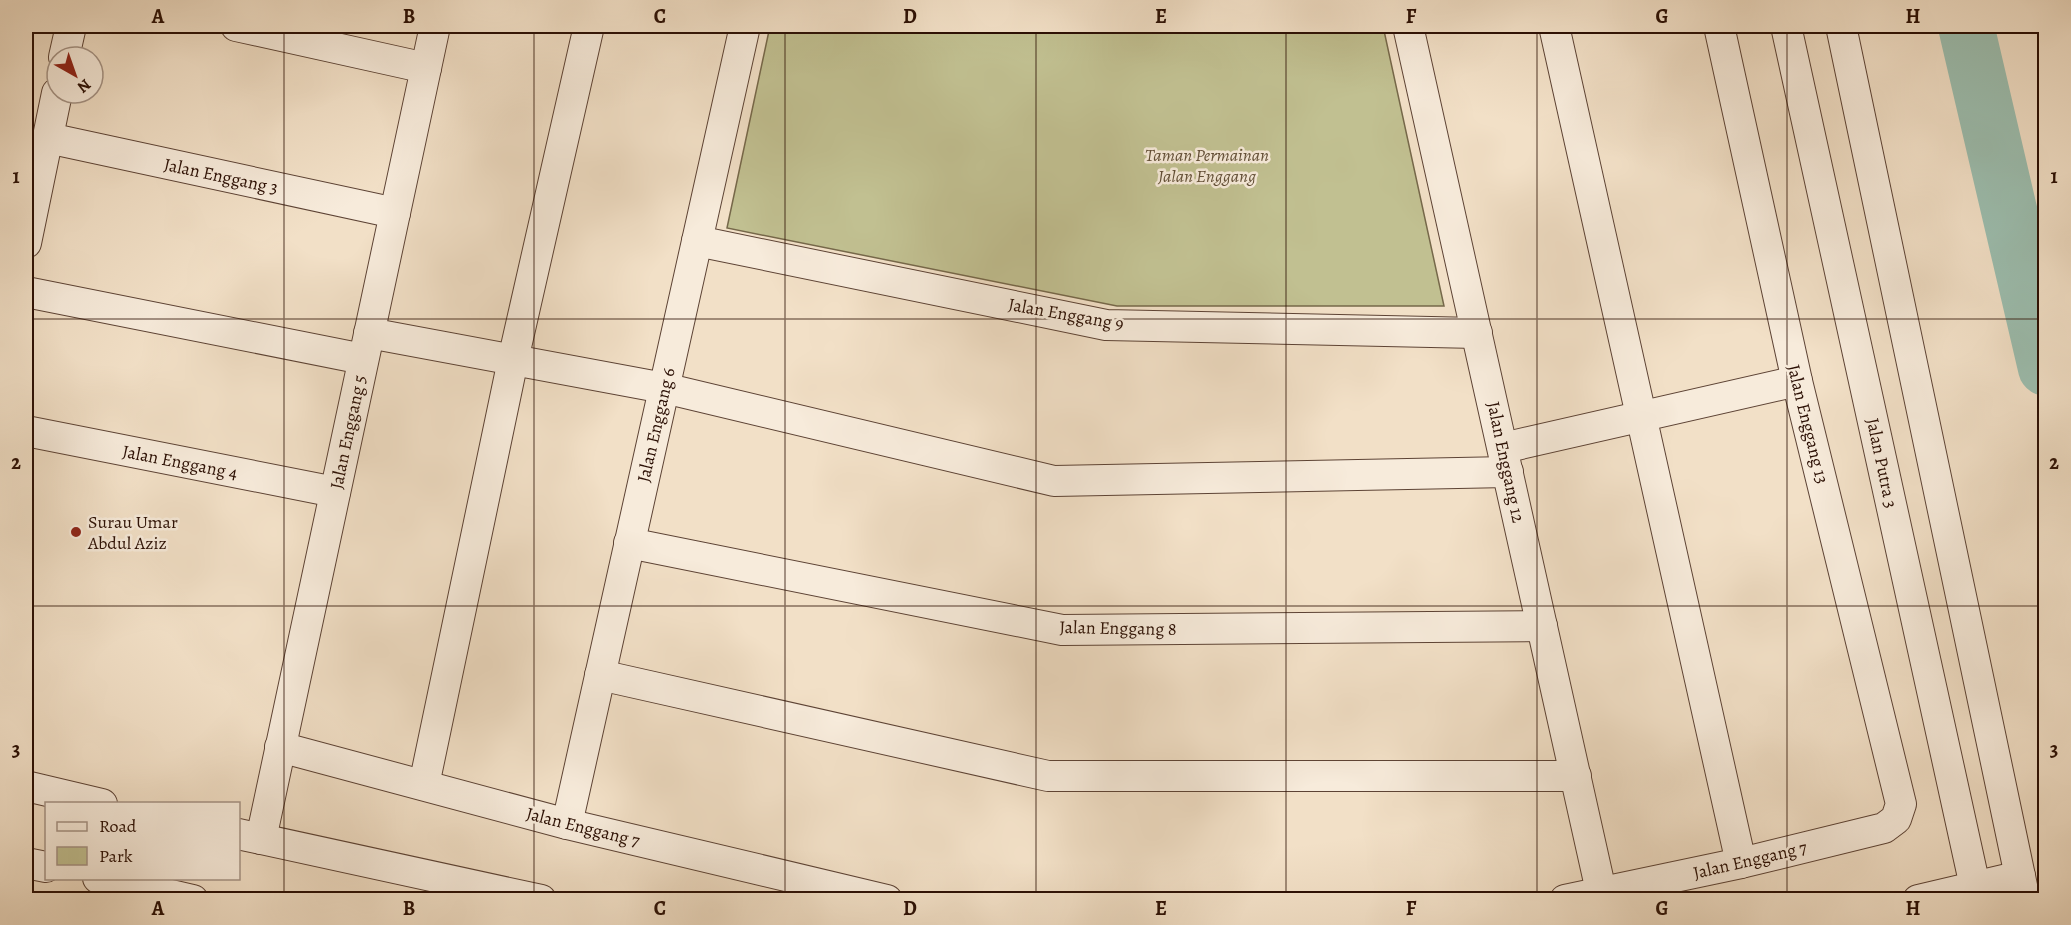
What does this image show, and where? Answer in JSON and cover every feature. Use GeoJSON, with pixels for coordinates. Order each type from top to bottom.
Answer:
{"type":"FeatureCollection","features":[{"type":"Feature","properties":{"kind":"street"},"geometry":{"type":"LineString","coordinates":[[67,45],[71,26]]}},
{"type":"Feature","properties":{"kind":"street"},"geometry":{"type":"LineString","coordinates":[[236,26],[426,68]]}},
{"type":"Feature","properties":{"kind":"street","name":"Jalan Enggang 5"},"geometry":{"type":"LineString","coordinates":[[250,836],[280,747],[435,26]]}},
{"type":"Feature","properties":{"kind":"street"},"geometry":{"type":"LineString","coordinates":[[424,785],[513,360],[590,26]]}},
{"type":"Feature","properties":{"kind":"street","name":"Jalan Enggang 6"},"geometry":{"type":"LineString","coordinates":[[567,824],[745,26]]}},
{"type":"Feature","properties":{"kind":"street","name":"Jalan Enggang 12"},"geometry":{"type":"LineString","coordinates":[[1408,26],[1602,896]]}},
{"type":"Feature","properties":{"kind":"street"},"geometry":{"type":"LineString","coordinates":[[1554,26],[1741,863]]}},
{"type":"Feature","properties":{"kind":"street","name":"Jalan Enggang 13"},"geometry":{"type":"LineString","coordinates":[[1719,26],[1797,381],[1897,785],[1901,804],[1896,819]]}},
{"type":"Feature","properties":{"kind":"street","name":"Jalan Putra 3"},"geometry":{"type":"LineString","coordinates":[[1786,26],[1976,893]]}},
{"type":"Feature","properties":{"kind":"street"},"geometry":{"type":"LineString","coordinates":[[1841,26],[2023,888],[1917,900]]}},
{"type":"Feature","properties":{"kind":"street"},"geometry":{"type":"LineString","coordinates":[[26,243],[55,105]]}},
{"type":"Feature","properties":{"kind":"street","name":"Jalan Enggang 3"},"geometry":{"type":"LineString","coordinates":[[48,138],[395,213]]}},
{"type":"Feature","properties":{"kind":"street","name":"Jalan Enggang 9"},"geometry":{"type":"LineString","coordinates":[[697,241],[1106,325],[1477,333]]}},
{"type":"Feature","properties":{"kind":"street"},"geometry":{"type":"LineString","coordinates":[[26,292],[366,346],[513,360],[664,388],[1054,481],[1505,460],[1642,417],[1797,381]]}},
{"type":"Feature","properties":{"kind":"street","name":"Jalan Enggang 4"},"geometry":{"type":"LineString","coordinates":[[26,431],[335,492]]}},
{"type":"Feature","properties":{"kind":"street","name":"Jalan Enggang 8"},"geometry":{"type":"LineString","coordinates":[[629,543],[1062,630],[1542,626]]}},
{"type":"Feature","properties":{"kind":"street"},"geometry":{"type":"LineString","coordinates":[[600,675],[1048,776],[1576,776]]}},
{"type":"Feature","properties":{"kind":"street","name":"Jalan Enggang 7"},"geometry":{"type":"LineString","coordinates":[[280,747],[567,824],[887,900]]}},
{"type":"Feature","properties":{"kind":"street"},"geometry":{"type":"LineString","coordinates":[[26,786],[94,802]]}},
{"type":"Feature","properties":{"kind":"street","name":"Jalan Enggang 7"},"geometry":{"type":"LineString","coordinates":[[1565,900],[1602,896],[1866,833],[1884,828],[1896,819]]}},
{"type":"Feature","properties":{"kind":"street"},"geometry":{"type":"LineString","coordinates":[[250,836],[443,890],[541,900]]}},
{"type":"Feature","properties":{"kind":"street"},"geometry":{"type":"LineString","coordinates":[[26,862],[45,867]]}},
{"type":"Feature","properties":{"kind":"street"},"geometry":{"type":"LineString","coordinates":[[103,880],[193,900]]}},
{"type":"Feature","properties":{"kind":"green space","name":"Taman Permainan Jalan Enggang"},"geometry":{"type":"Polygon","coordinates":[[[770,26],[1383,26],[1444,306],[1117,306],[727,228],[770,26]]]}},
{"type":"Feature","properties":{"kind":"waterway"},"geometry":{"type":"LineString","coordinates":[[1966,26],[2046,368]]}},
{"type":"Feature","properties":{"kind":"place","name":"Surau Umar Abdul Aziz"},"geometry":{"type":"Point","coordinates":[76,532]}}]}
